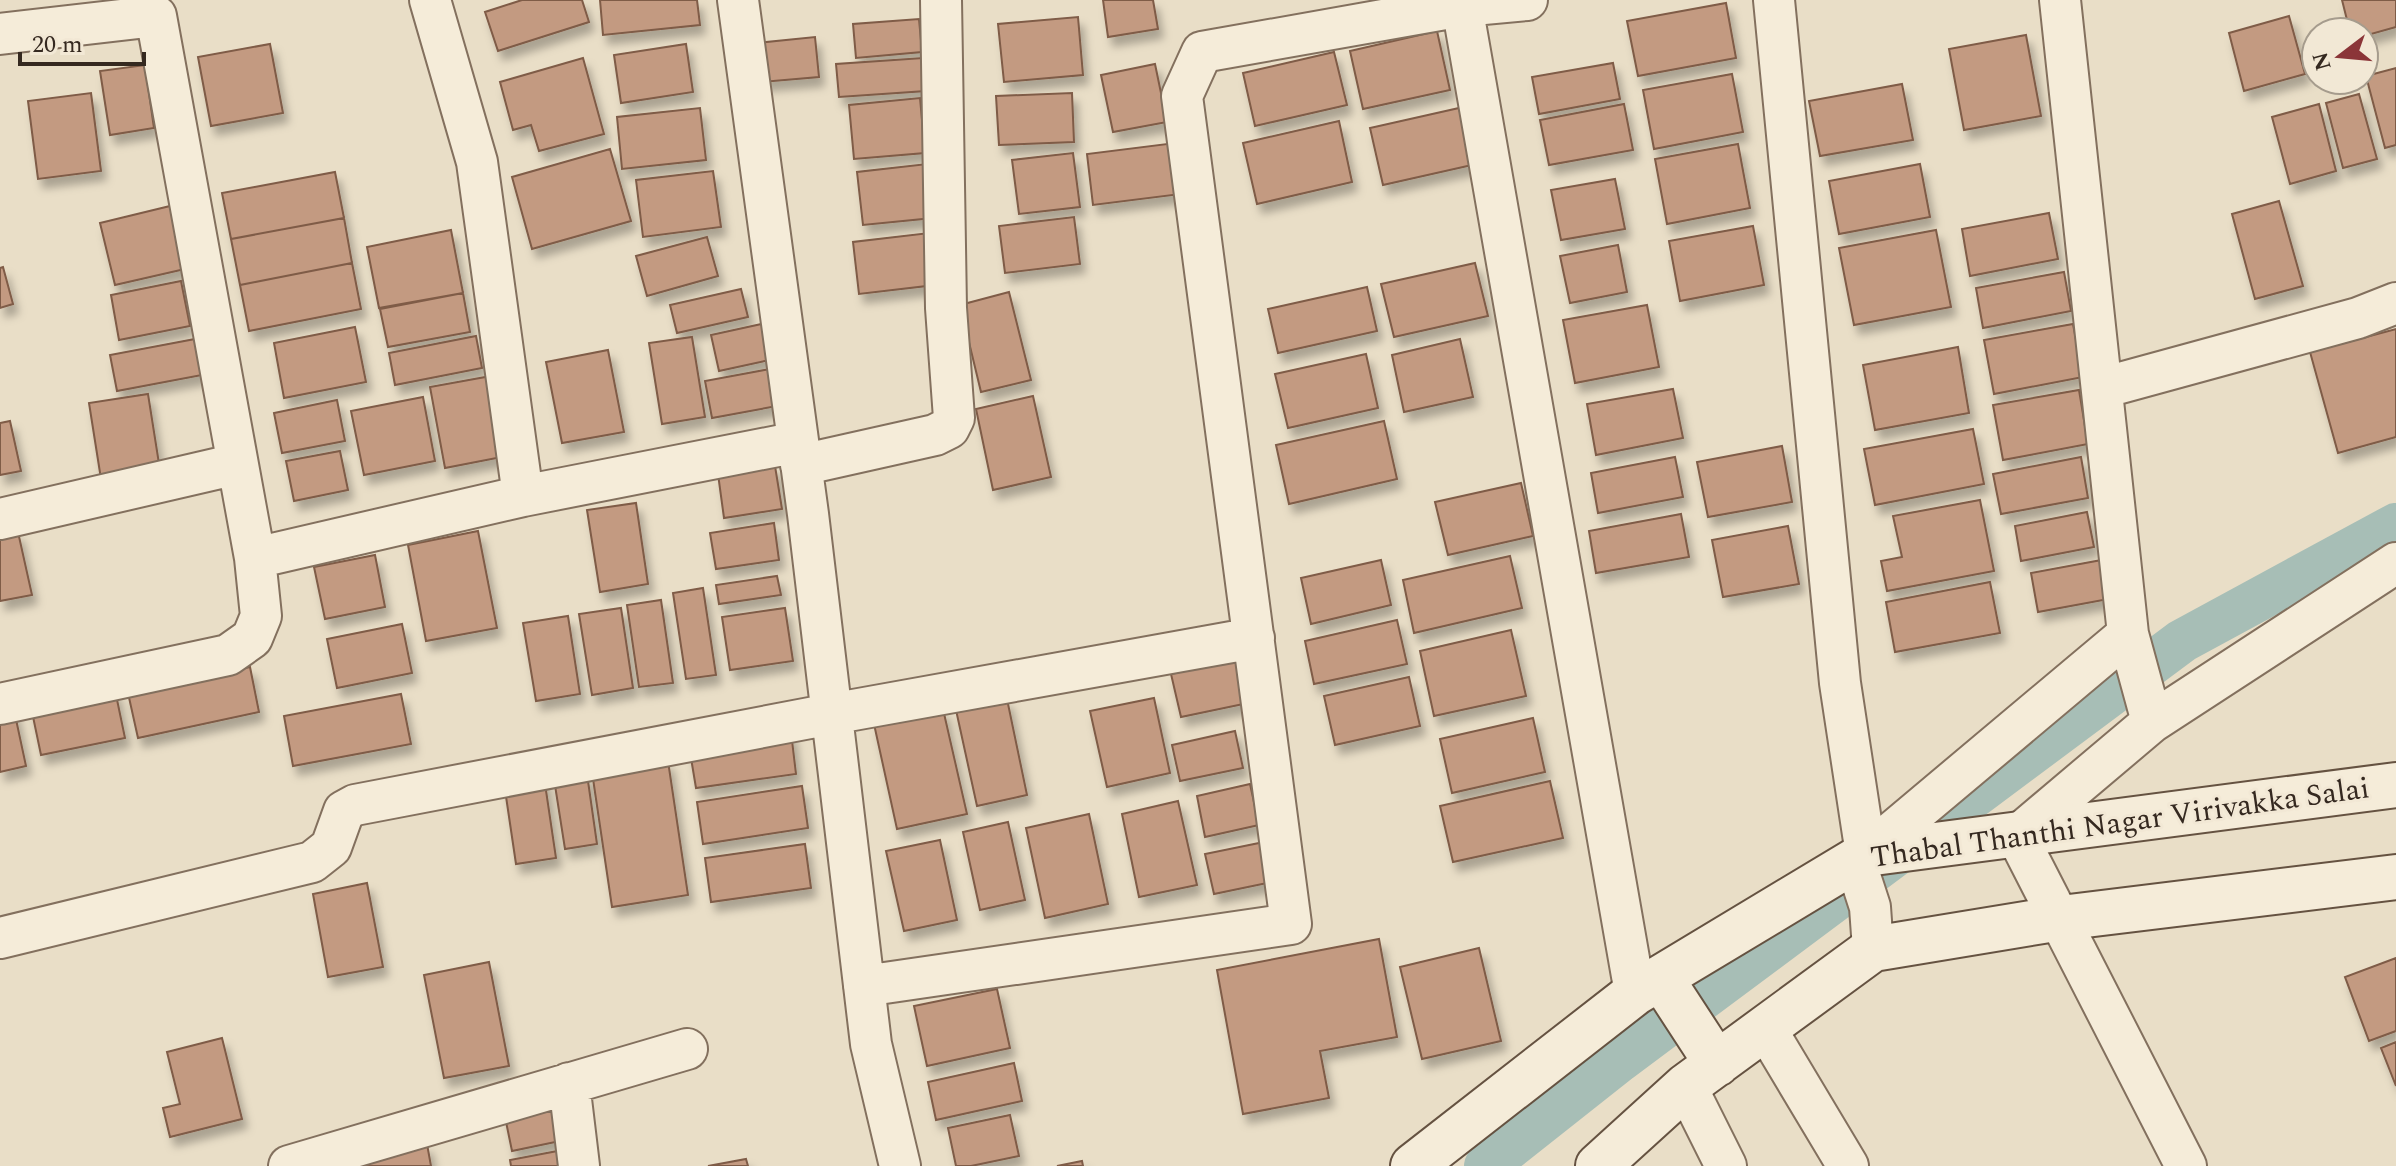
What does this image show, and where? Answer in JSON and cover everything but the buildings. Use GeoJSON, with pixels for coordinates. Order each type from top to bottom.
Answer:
{"type":"FeatureCollection","features":[{"type":"Feature","properties":{"kind":"main road","name":"Thabal Thanthi Nagar Virivakka Salai"},"geometry":{"type":"LineString","coordinates":[[1413,1166],[1648,986],[1881,880],[2017,836],[2396,785]]}},
{"type":"Feature","properties":{"kind":"main road","name":"Thabal Thanthi Nagar Virivakka Salai"},"geometry":{"type":"LineString","coordinates":[[1881,880],[2061,918],[2396,877]]}},
{"type":"Feature","properties":{"kind":"main road","name":"Thabal Thanthi Nagar Virivakka Salai"},"geometry":{"type":"LineString","coordinates":[[1598,1166],[1702,1075],[1766,1029],[1881,880]]}},
{"type":"Feature","properties":{"kind":"main road"},"geometry":{"type":"LineString","coordinates":[[1648,986],[1702,1075]]}},
{"type":"Feature","properties":{"kind":"street"},"geometry":{"type":"LineString","coordinates":[[430,0],[477,162],[523,496]]}},
{"type":"Feature","properties":{"kind":"street"},"geometry":{"type":"LineString","coordinates":[[738,0],[799,454],[871,1044],[900,1166]]}},
{"type":"Feature","properties":{"kind":"street"},"geometry":{"type":"LineString","coordinates":[[255,558],[523,496],[935,435],[949,428],[954,418],[946,308],[941,0]]}},
{"type":"Feature","properties":{"kind":"street"},"geometry":{"type":"LineString","coordinates":[[864,986],[1291,924],[1182,96],[1202,52],[1462,3],[1527,0]]}},
{"type":"Feature","properties":{"kind":"street"},"geometry":{"type":"LineString","coordinates":[[1774,0],[1840,683],[1881,880]]}},
{"type":"Feature","properties":{"kind":"street"},"geometry":{"type":"LineString","coordinates":[[2060,0],[2128,636],[2151,721]]}},
{"type":"Feature","properties":{"kind":"street"},"geometry":{"type":"LineString","coordinates":[[1462,3],[1648,986]]}},
{"type":"Feature","properties":{"kind":"street"},"geometry":{"type":"LineString","coordinates":[[0,34],[52,14],[156,16],[255,558],[261,616],[252,638],[228,655],[0,704]]}},
{"type":"Feature","properties":{"kind":"street"},"geometry":{"type":"LineString","coordinates":[[2102,388],[2358,318],[2396,303]]}},
{"type":"Feature","properties":{"kind":"street"},"geometry":{"type":"LineString","coordinates":[[0,519],[237,464]]}},
{"type":"Feature","properties":{"kind":"street"},"geometry":{"type":"LineString","coordinates":[[2186,1166],[2017,836],[2151,721],[2396,563]]}},
{"type":"Feature","properties":{"kind":"street"},"geometry":{"type":"LineString","coordinates":[[1881,880],[2128,636]]}},
{"type":"Feature","properties":{"kind":"street"},"geometry":{"type":"LineString","coordinates":[[0,938],[312,862],[331,847],[344,811],[355,805],[831,714],[1254,638]]}},
{"type":"Feature","properties":{"kind":"street"},"geometry":{"type":"LineString","coordinates":[[1766,1029],[1848,1166]]}},
{"type":"Feature","properties":{"kind":"street"},"geometry":{"type":"LineString","coordinates":[[307,1163],[687,1049]]}},
{"type":"Feature","properties":{"kind":"street"},"geometry":{"type":"LineString","coordinates":[[1702,1075],[1726,1166]]}},
{"type":"Feature","properties":{"kind":"street"},"geometry":{"type":"LineString","coordinates":[[569,1083],[579,1166]]}},
{"type":"Feature","properties":{"kind":"waterway"},"geometry":{"type":"LineString","coordinates":[[1486,1166],[1620,1060],[2182,641],[2396,525]]}}]}
